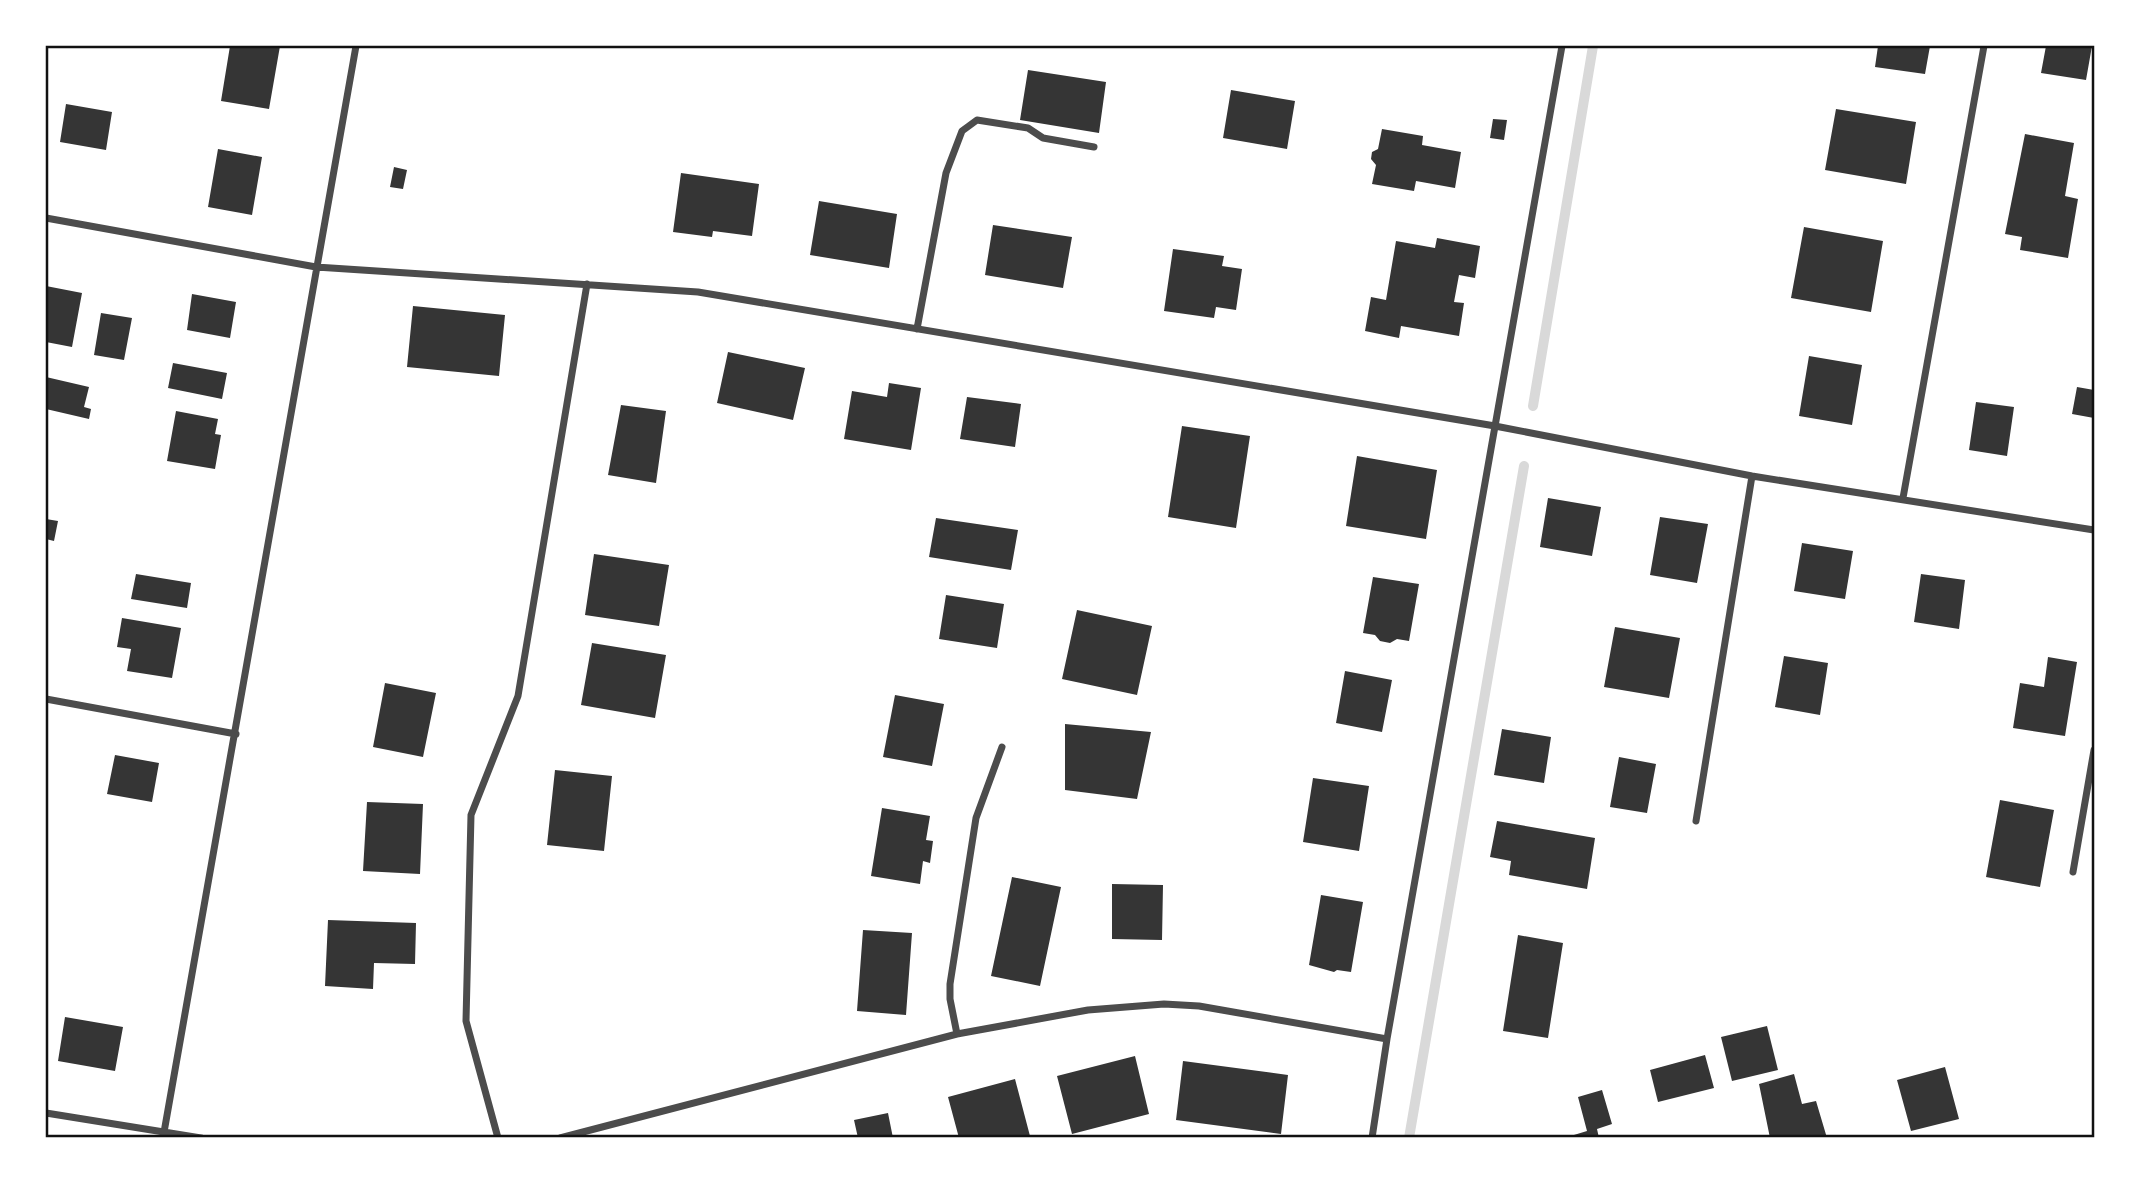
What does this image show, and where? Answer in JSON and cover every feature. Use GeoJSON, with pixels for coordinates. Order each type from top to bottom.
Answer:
{"type":"FeatureCollection","features":[{"type":"Feature","properties":{"kind":"street"},"geometry":{"type":"LineString","coordinates":[[164,1134],[356,46]]}},
{"type":"Feature","properties":{"kind":"street"},"geometry":{"type":"LineString","coordinates":[[1373,1138],[1387,1039],[1562,46]]}},
{"type":"Feature","properties":{"kind":"street"},"geometry":{"type":"LineString","coordinates":[[1903,498],[1984,46]]}},
{"type":"Feature","properties":{"kind":"street"},"geometry":{"type":"LineString","coordinates":[[917,328],[946,173],[962,131],[977,120],[1028,128],[1043,138],[1094,147]]}},
{"type":"Feature","properties":{"kind":"street"},"geometry":{"type":"LineString","coordinates":[[46,218],[316,267],[698,292],[1495,426],[1752,476],[2095,530]]}},
{"type":"Feature","properties":{"kind":"street"},"geometry":{"type":"LineString","coordinates":[[498,1138],[466,1021],[471,815],[518,696],[587,284]]}},
{"type":"Feature","properties":{"kind":"street"},"geometry":{"type":"LineString","coordinates":[[1696,821],[1752,476]]}},
{"type":"Feature","properties":{"kind":"street"},"geometry":{"type":"LineString","coordinates":[[46,699],[236,734]]}},
{"type":"Feature","properties":{"kind":"street"},"geometry":{"type":"LineString","coordinates":[[957,1034],[950,999],[952,970],[976,818],[1002,747]]}},
{"type":"Feature","properties":{"kind":"street"},"geometry":{"type":"LineString","coordinates":[[2073,872],[2095,750]]}},
{"type":"Feature","properties":{"kind":"street"},"geometry":{"type":"LineString","coordinates":[[560,1138],[957,1034],[1088,1010],[1164,1004],[1199,1006],[1387,1039]]}},
{"type":"Feature","properties":{"kind":"street"},"geometry":{"type":"LineString","coordinates":[[46,1112],[164,1134],[201,1138]]}},
{"type":"Feature","properties":{"kind":"building"},"geometry":{"type":"Polygon","coordinates":[[[230,46],[280,46],[269,109],[221,101],[230,46]]]}},
{"type":"Feature","properties":{"kind":"building"},"geometry":{"type":"Polygon","coordinates":[[[1878,46],[1930,46],[1925,74],[1875,67],[1878,46]]]}},
{"type":"Feature","properties":{"kind":"building"},"geometry":{"type":"Polygon","coordinates":[[[2046,46],[2092,46],[2086,80],[2041,73],[2046,46]]]}},
{"type":"Feature","properties":{"kind":"building"},"geometry":{"type":"Polygon","coordinates":[[[1028,70],[1106,82],[1099,133],[1020,120],[1028,70]]]}},
{"type":"Feature","properties":{"kind":"building"},"geometry":{"type":"Polygon","coordinates":[[[1231,90],[1295,101],[1287,149],[1223,138],[1231,90]]]}},
{"type":"Feature","properties":{"kind":"building"},"geometry":{"type":"Polygon","coordinates":[[[66,104],[112,112],[106,150],[60,142],[66,104]]]}},
{"type":"Feature","properties":{"kind":"building"},"geometry":{"type":"Polygon","coordinates":[[[1836,109],[1916,122],[1906,184],[1825,170],[1836,109]]]}},
{"type":"Feature","properties":{"kind":"building"},"geometry":{"type":"Polygon","coordinates":[[[1493,119],[1507,120],[1504,140],[1490,138],[1493,119]]]}},
{"type":"Feature","properties":{"kind":"building"},"geometry":{"type":"Polygon","coordinates":[[[1382,129],[1423,136],[1422,145],[1461,152],[1455,188],[1416,181],[1414,191],[1372,184],[1376,165],[1371,159],[1372,152],[1378,149],[1382,129]]]}},
{"type":"Feature","properties":{"kind":"building"},"geometry":{"type":"Polygon","coordinates":[[[2025,134],[2074,143],[2065,196],[2078,199],[2068,258],[2020,250],[2022,237],[2005,234],[2025,134]]]}},
{"type":"Feature","properties":{"kind":"building"},"geometry":{"type":"Polygon","coordinates":[[[218,149],[262,157],[252,215],[208,207],[218,149]]]}},
{"type":"Feature","properties":{"kind":"building"},"geometry":{"type":"Polygon","coordinates":[[[394,167],[407,170],[403,189],[390,187],[394,167]]]}},
{"type":"Feature","properties":{"kind":"building"},"geometry":{"type":"Polygon","coordinates":[[[681,173],[759,184],[752,236],[713,231],[712,237],[673,232],[681,173]]]}},
{"type":"Feature","properties":{"kind":"building"},"geometry":{"type":"Polygon","coordinates":[[[819,201],[897,214],[889,268],[810,255],[819,201]]]}},
{"type":"Feature","properties":{"kind":"building"},"geometry":{"type":"Polygon","coordinates":[[[993,225],[1072,237],[1063,288],[985,275],[993,225]]]}},
{"type":"Feature","properties":{"kind":"building"},"geometry":{"type":"Polygon","coordinates":[[[1804,227],[1883,241],[1871,312],[1791,298],[1804,227]]]}},
{"type":"Feature","properties":{"kind":"building"},"geometry":{"type":"Polygon","coordinates":[[[1437,238],[1480,246],[1475,278],[1459,275],[1454,302],[1464,303],[1459,336],[1401,326],[1399,338],[1365,331],[1371,297],[1386,300],[1396,241],[1435,248],[1437,238]]]}},
{"type":"Feature","properties":{"kind":"building"},"geometry":{"type":"Polygon","coordinates":[[[1173,249],[1224,256],[1222,266],[1242,269],[1236,310],[1216,307],[1214,318],[1164,311],[1173,249]]]}},
{"type":"Feature","properties":{"kind":"building"},"geometry":{"type":"Polygon","coordinates":[[[46,286],[82,293],[72,347],[46,342],[46,286]]]}},
{"type":"Feature","properties":{"kind":"building"},"geometry":{"type":"Polygon","coordinates":[[[192,294],[236,302],[230,338],[187,330],[192,294]]]}},
{"type":"Feature","properties":{"kind":"building"},"geometry":{"type":"Polygon","coordinates":[[[413,306],[505,315],[499,376],[407,367],[413,306]]]}},
{"type":"Feature","properties":{"kind":"building"},"geometry":{"type":"Polygon","coordinates":[[[101,313],[132,318],[124,360],[94,355],[101,313]]]}},
{"type":"Feature","properties":{"kind":"building"},"geometry":{"type":"Polygon","coordinates":[[[728,352],[805,368],[793,420],[717,403],[728,352]]]}},
{"type":"Feature","properties":{"kind":"building"},"geometry":{"type":"Polygon","coordinates":[[[1809,356],[1862,365],[1852,425],[1799,416],[1809,356]]]}},
{"type":"Feature","properties":{"kind":"building"},"geometry":{"type":"Polygon","coordinates":[[[173,363],[227,373],[222,399],[168,388],[173,363]]]}},
{"type":"Feature","properties":{"kind":"building"},"geometry":{"type":"Polygon","coordinates":[[[46,377],[89,387],[84,407],[91,409],[89,419],[46,409],[46,377]]]}},
{"type":"Feature","properties":{"kind":"building"},"geometry":{"type":"Polygon","coordinates":[[[889,383],[921,388],[911,450],[844,439],[852,391],[887,397],[889,383]]]}},
{"type":"Feature","properties":{"kind":"building"},"geometry":{"type":"Polygon","coordinates":[[[2077,387],[2094,390],[2094,418],[2072,414],[2077,387]]]}},
{"type":"Feature","properties":{"kind":"building"},"geometry":{"type":"Polygon","coordinates":[[[967,397],[1021,404],[1015,447],[960,439],[967,397]]]}},
{"type":"Feature","properties":{"kind":"building"},"geometry":{"type":"Polygon","coordinates":[[[1976,402],[2014,407],[2007,456],[1969,450],[1976,402]]]}},
{"type":"Feature","properties":{"kind":"building"},"geometry":{"type":"Polygon","coordinates":[[[621,405],[666,411],[656,483],[608,475],[621,405]]]}},
{"type":"Feature","properties":{"kind":"building"},"geometry":{"type":"Polygon","coordinates":[[[176,411],[218,419],[215,434],[221,435],[215,469],[167,461],[176,411]]]}},
{"type":"Feature","properties":{"kind":"building"},"geometry":{"type":"Polygon","coordinates":[[[1182,426],[1250,436],[1236,528],[1168,517],[1182,426]]]}},
{"type":"Feature","properties":{"kind":"building"},"geometry":{"type":"Polygon","coordinates":[[[1357,456],[1437,470],[1426,539],[1346,526],[1357,456]]]}},
{"type":"Feature","properties":{"kind":"building"},"geometry":{"type":"Polygon","coordinates":[[[1548,498],[1601,507],[1592,556],[1540,547],[1548,498]]]}},
{"type":"Feature","properties":{"kind":"building"},"geometry":{"type":"Polygon","coordinates":[[[1660,517],[1708,524],[1697,583],[1650,575],[1660,517]]]}},
{"type":"Feature","properties":{"kind":"building"},"geometry":{"type":"Polygon","coordinates":[[[936,518],[1018,530],[1011,570],[929,557],[936,518]]]}},
{"type":"Feature","properties":{"kind":"building"},"geometry":{"type":"Polygon","coordinates":[[[46,519],[58,521],[54,541],[46,539],[46,519]]]}},
{"type":"Feature","properties":{"kind":"building"},"geometry":{"type":"Polygon","coordinates":[[[1802,543],[1853,551],[1845,599],[1794,591],[1802,543]]]}},
{"type":"Feature","properties":{"kind":"building"},"geometry":{"type":"Polygon","coordinates":[[[594,554],[669,565],[659,626],[585,615],[594,554]]]}},
{"type":"Feature","properties":{"kind":"building"},"geometry":{"type":"Polygon","coordinates":[[[136,574],[191,583],[187,608],[131,599],[136,574]]]}},
{"type":"Feature","properties":{"kind":"building"},"geometry":{"type":"Polygon","coordinates":[[[1921,574],[1965,580],[1959,629],[1914,622],[1921,574]]]}},
{"type":"Feature","properties":{"kind":"building"},"geometry":{"type":"Polygon","coordinates":[[[1373,577],[1419,584],[1409,641],[1397,639],[1390,643],[1380,641],[1375,635],[1363,633],[1373,577]]]}},
{"type":"Feature","properties":{"kind":"building"},"geometry":{"type":"Polygon","coordinates":[[[946,595],[1004,604],[997,648],[939,639],[946,595]]]}},
{"type":"Feature","properties":{"kind":"building"},"geometry":{"type":"Polygon","coordinates":[[[1077,610],[1152,626],[1137,695],[1062,679],[1077,610]]]}},
{"type":"Feature","properties":{"kind":"building"},"geometry":{"type":"Polygon","coordinates":[[[122,618],[181,628],[172,678],[127,671],[131,649],[117,647],[122,618]]]}},
{"type":"Feature","properties":{"kind":"building"},"geometry":{"type":"Polygon","coordinates":[[[1615,627],[1680,638],[1669,698],[1604,687],[1615,627]]]}},
{"type":"Feature","properties":{"kind":"building"},"geometry":{"type":"Polygon","coordinates":[[[592,643],[666,655],[655,718],[581,705],[592,643]]]}},
{"type":"Feature","properties":{"kind":"building"},"geometry":{"type":"Polygon","coordinates":[[[1784,656],[1828,663],[1820,715],[1775,707],[1784,656]]]}},
{"type":"Feature","properties":{"kind":"building"},"geometry":{"type":"Polygon","coordinates":[[[2048,657],[2077,662],[2065,736],[2013,728],[2020,683],[2044,687],[2048,657]]]}},
{"type":"Feature","properties":{"kind":"building"},"geometry":{"type":"Polygon","coordinates":[[[1345,671],[1392,680],[1382,732],[1336,723],[1345,671]]]}},
{"type":"Feature","properties":{"kind":"building"},"geometry":{"type":"Polygon","coordinates":[[[385,683],[436,693],[423,757],[373,747],[385,683]]]}},
{"type":"Feature","properties":{"kind":"building"},"geometry":{"type":"Polygon","coordinates":[[[895,695],[944,704],[932,766],[883,757],[895,695]]]}},
{"type":"Feature","properties":{"kind":"building"},"geometry":{"type":"Polygon","coordinates":[[[1065,724],[1151,732],[1137,799],[1065,790],[1065,724]]]}},
{"type":"Feature","properties":{"kind":"building"},"geometry":{"type":"Polygon","coordinates":[[[1502,729],[1551,737],[1544,783],[1494,775],[1502,729]]]}},
{"type":"Feature","properties":{"kind":"building"},"geometry":{"type":"Polygon","coordinates":[[[115,755],[159,763],[152,802],[107,794],[115,755]]]}},
{"type":"Feature","properties":{"kind":"building"},"geometry":{"type":"Polygon","coordinates":[[[1619,757],[1656,764],[1647,813],[1610,807],[1619,757]]]}},
{"type":"Feature","properties":{"kind":"building"},"geometry":{"type":"Polygon","coordinates":[[[555,770],[612,776],[604,851],[547,845],[555,770]]]}},
{"type":"Feature","properties":{"kind":"building"},"geometry":{"type":"Polygon","coordinates":[[[1313,778],[1369,786],[1359,851],[1303,842],[1313,778]]]}},
{"type":"Feature","properties":{"kind":"building"},"geometry":{"type":"Polygon","coordinates":[[[2000,800],[2054,810],[2040,887],[1986,877],[2000,800]]]}},
{"type":"Feature","properties":{"kind":"building"},"geometry":{"type":"Polygon","coordinates":[[[367,802],[423,804],[420,874],[363,871],[367,802]]]}},
{"type":"Feature","properties":{"kind":"building"},"geometry":{"type":"Polygon","coordinates":[[[882,808],[930,816],[926,840],[933,841],[930,863],[923,861],[920,884],[871,876],[882,808]]]}},
{"type":"Feature","properties":{"kind":"building"},"geometry":{"type":"Polygon","coordinates":[[[1497,821],[1595,838],[1587,889],[1509,875],[1511,861],[1490,857],[1497,821]]]}},
{"type":"Feature","properties":{"kind":"building"},"geometry":{"type":"Polygon","coordinates":[[[1012,877],[1061,887],[1040,986],[991,976],[1012,877]]]}},
{"type":"Feature","properties":{"kind":"building"},"geometry":{"type":"Polygon","coordinates":[[[1112,884],[1163,885],[1162,940],[1112,939],[1112,884]]]}},
{"type":"Feature","properties":{"kind":"building"},"geometry":{"type":"Polygon","coordinates":[[[1321,895],[1363,902],[1351,972],[1334,972],[1309,965],[1321,895]]]}},
{"type":"Feature","properties":{"kind":"building"},"geometry":{"type":"Polygon","coordinates":[[[328,920],[416,923],[415,964],[374,963],[373,989],[325,986],[328,920]]]}},
{"type":"Feature","properties":{"kind":"building"},"geometry":{"type":"Polygon","coordinates":[[[863,930],[912,933],[906,1015],[857,1011],[863,930]]]}},
{"type":"Feature","properties":{"kind":"building"},"geometry":{"type":"Polygon","coordinates":[[[1518,935],[1563,943],[1548,1038],[1503,1031],[1518,935]]]}},
{"type":"Feature","properties":{"kind":"building"},"geometry":{"type":"Polygon","coordinates":[[[65,1017],[123,1027],[115,1071],[58,1061],[65,1017]]]}},
{"type":"Feature","properties":{"kind":"building"},"geometry":{"type":"Polygon","coordinates":[[[1767,1026],[1778,1070],[1732,1081],[1721,1037],[1767,1026]]]}},
{"type":"Feature","properties":{"kind":"building"},"geometry":{"type":"Polygon","coordinates":[[[1705,1055],[1714,1088],[1658,1102],[1650,1070],[1705,1055]]]}},
{"type":"Feature","properties":{"kind":"building"},"geometry":{"type":"Polygon","coordinates":[[[1135,1056],[1149,1114],[1072,1134],[1057,1076],[1135,1056]]]}},
{"type":"Feature","properties":{"kind":"building"},"geometry":{"type":"Polygon","coordinates":[[[1183,1061],[1288,1075],[1281,1134],[1176,1120],[1183,1061]]]}},
{"type":"Feature","properties":{"kind":"building"},"geometry":{"type":"Polygon","coordinates":[[[1945,1067],[1959,1119],[1911,1131],[1897,1080],[1945,1067]]]}},
{"type":"Feature","properties":{"kind":"building"},"geometry":{"type":"Polygon","coordinates":[[[1794,1074],[1802,1104],[1816,1101],[1827,1138],[1770,1138],[1759,1084],[1794,1074]]]}},
{"type":"Feature","properties":{"kind":"building"},"geometry":{"type":"Polygon","coordinates":[[[1015,1079],[1030,1136],[959,1138],[948,1097],[1015,1079]]]}},
{"type":"Feature","properties":{"kind":"building"},"geometry":{"type":"Polygon","coordinates":[[[1602,1090],[1612,1124],[1597,1129],[1599,1138],[1564,1138],[1587,1131],[1578,1097],[1602,1090]]]}},
{"type":"Feature","properties":{"kind":"building"},"geometry":{"type":"Polygon","coordinates":[[[888,1113],[893,1138],[858,1138],[854,1120],[888,1113]]]}},
{"type":"Feature","properties":{"kind":"waterway"},"geometry":{"type":"LineString","coordinates":[[1533,406],[1593,46]]}},
{"type":"Feature","properties":{"kind":"waterway"},"geometry":{"type":"LineString","coordinates":[[1409,1138],[1524,466]]}}]}
